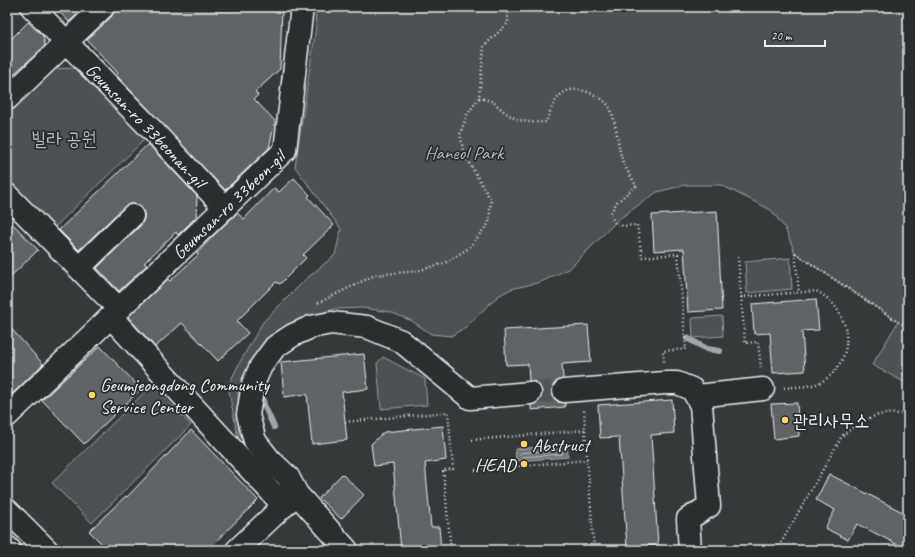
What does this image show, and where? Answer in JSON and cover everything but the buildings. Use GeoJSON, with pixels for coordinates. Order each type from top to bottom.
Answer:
{"type":"FeatureCollection","features":[{"type":"Feature","properties":{"kind":"street","name":"Geumsan-ro 33beonan-gil"},"geometry":{"type":"LineString","coordinates":[[32,7],[225,208]]}},
{"type":"Feature","properties":{"kind":"street"},"geometry":{"type":"LineString","coordinates":[[7,99],[102,7]]}},
{"type":"Feature","properties":{"kind":"street","name":"Geumsan-ro 33beon-gil"},"geometry":{"type":"LineString","coordinates":[[15,414],[115,313],[285,150],[302,7]]}},
{"type":"Feature","properties":{"kind":"street"},"geometry":{"type":"LineString","coordinates":[[7,195],[79,268],[115,313],[290,500],[347,550]]}},
{"type":"Feature","properties":{"kind":"street"},"geometry":{"type":"LineString","coordinates":[[79,268],[132,216]]}},
{"type":"Feature","properties":{"kind":"street"},"geometry":{"type":"LineString","coordinates":[[290,500],[288,477],[270,460],[255,441],[248,415],[253,384],[261,366],[275,347],[293,335],[311,327],[331,323],[366,327],[401,341],[470,398],[530,393]]}},
{"type":"Feature","properties":{"kind":"street"},"geometry":{"type":"LineString","coordinates":[[573,390],[665,383],[677,383],[692,389],[701,405],[704,426],[709,506],[688,518],[690,550]]}},
{"type":"Feature","properties":{"kind":"street"},"geometry":{"type":"LineString","coordinates":[[697,396],[763,389]]}},
{"type":"Feature","properties":{"kind":"street"},"geometry":{"type":"LineString","coordinates":[[237,550],[290,500]]}},
{"type":"Feature","properties":{"kind":"street"},"geometry":{"type":"LineString","coordinates":[[7,510],[47,550]]}},
{"type":"Feature","properties":{"kind":"street"},"geometry":{"type":"LineString","coordinates":[[7,547],[10,550]]}},
{"type":"Feature","properties":{"kind":"path"},"geometry":{"type":"LineString","coordinates":[[469,248],[489,224],[491,200],[464,154],[460,134],[467,115],[479,98],[484,46],[508,23],[508,7]]}},
{"type":"Feature","properties":{"kind":"path"},"geometry":{"type":"LineString","coordinates":[[479,98],[493,100],[505,113],[520,121],[533,123],[546,122],[553,105],[563,93],[574,90],[599,97],[609,107],[620,143],[622,160],[636,186],[617,202],[610,214],[615,223],[623,226],[637,225],[642,257],[678,254],[686,349],[663,351],[665,383]]}},
{"type":"Feature","properties":{"kind":"path"},"geometry":{"type":"LineString","coordinates":[[799,292],[795,253],[898,322],[908,327]]}},
{"type":"Feature","properties":{"kind":"path"},"geometry":{"type":"LineString","coordinates":[[738,257],[741,297],[745,343],[758,342],[763,389],[815,385],[827,379],[836,370],[843,358],[847,345],[846,330],[837,306],[827,296],[816,291],[741,297]]}},
{"type":"Feature","properties":{"kind":"path"},"geometry":{"type":"LineString","coordinates":[[573,390],[585,430],[594,550]]}},
{"type":"Feature","properties":{"kind":"path"},"geometry":{"type":"LineString","coordinates":[[345,422],[448,412],[453,470],[444,470],[451,550]]}},
{"type":"Feature","properties":{"kind":"path"},"geometry":{"type":"LineString","coordinates":[[777,550],[842,436],[858,423],[876,414],[897,413],[908,415]]}},
{"type":"Feature","properties":{"kind":"path"},"geometry":{"type":"LineString","coordinates":[[472,440],[585,430]]}},
{"type":"Feature","properties":{"kind":"path"},"geometry":{"type":"LineString","coordinates":[[475,470],[587,460]]}},
{"type":"Feature","properties":{"kind":"green space","name":"Haneol Park"},"geometry":{"type":"Polygon","coordinates":[[[315,7],[908,7],[908,384],[872,365],[898,322],[795,253],[785,228],[771,210],[721,185],[685,185],[657,192],[619,219],[570,268],[541,282],[511,289],[498,296],[466,327],[451,336],[431,334],[412,321],[390,312],[363,308],[334,309],[303,320],[255,357],[238,389],[239,444],[228,386],[263,322],[306,279],[335,255],[341,229],[295,167],[316,27],[315,7]]]}},
{"type":"Feature","properties":{"kind":"green space","name":"빌라 공원"},"geometry":{"type":"Polygon","coordinates":[[[74,68],[145,139],[52,230],[7,184],[7,110],[50,69],[74,68]]]}},
{"type":"Feature","properties":{"kind":"green space"},"geometry":{"type":"Polygon","coordinates":[[[790,258],[792,289],[747,293],[745,262],[790,258]]]}},
{"type":"Feature","properties":{"kind":"green space"},"geometry":{"type":"Polygon","coordinates":[[[722,316],[723,336],[693,338],[692,318],[722,316]]]}},
{"type":"Feature","properties":{"kind":"green space"},"geometry":{"type":"Polygon","coordinates":[[[383,357],[425,379],[427,405],[381,409],[377,363],[383,357]]]}},
{"type":"Feature","properties":{"kind":"green space"},"geometry":{"type":"Polygon","coordinates":[[[152,385],[191,425],[92,523],[52,483],[152,385]]]}},
{"type":"Feature","properties":{"kind":"water"},"geometry":{"type":"Polygon","coordinates":[[[567,445],[568,457],[516,461],[515,449],[567,445]]]}},
{"type":"Feature","properties":{"kind":"waterway"},"geometry":{"type":"LineString","coordinates":[[687,338],[707,349],[720,351]]}},
{"type":"Feature","properties":{"kind":"waterway"},"geometry":{"type":"LineString","coordinates":[[261,388],[264,405],[274,427]]}},
{"type":"Feature","properties":{"kind":"tunnel"},"geometry":{"type":"LineString","coordinates":[[530,393],[564,391]]}},
{"type":"Feature","properties":{"kind":"place","name":"Geumjeongdong Community Service Center"},"geometry":{"type":"Point","coordinates":[92,395]}},
{"type":"Feature","properties":{"kind":"place","name":"관리사무소"},"geometry":{"type":"Point","coordinates":[785,420]}},
{"type":"Feature","properties":{"kind":"place","name":"Abstruct"},"geometry":{"type":"Point","coordinates":[524,444]}},
{"type":"Feature","properties":{"kind":"place","name":"HEAD"},"geometry":{"type":"Point","coordinates":[524,464]}}]}
